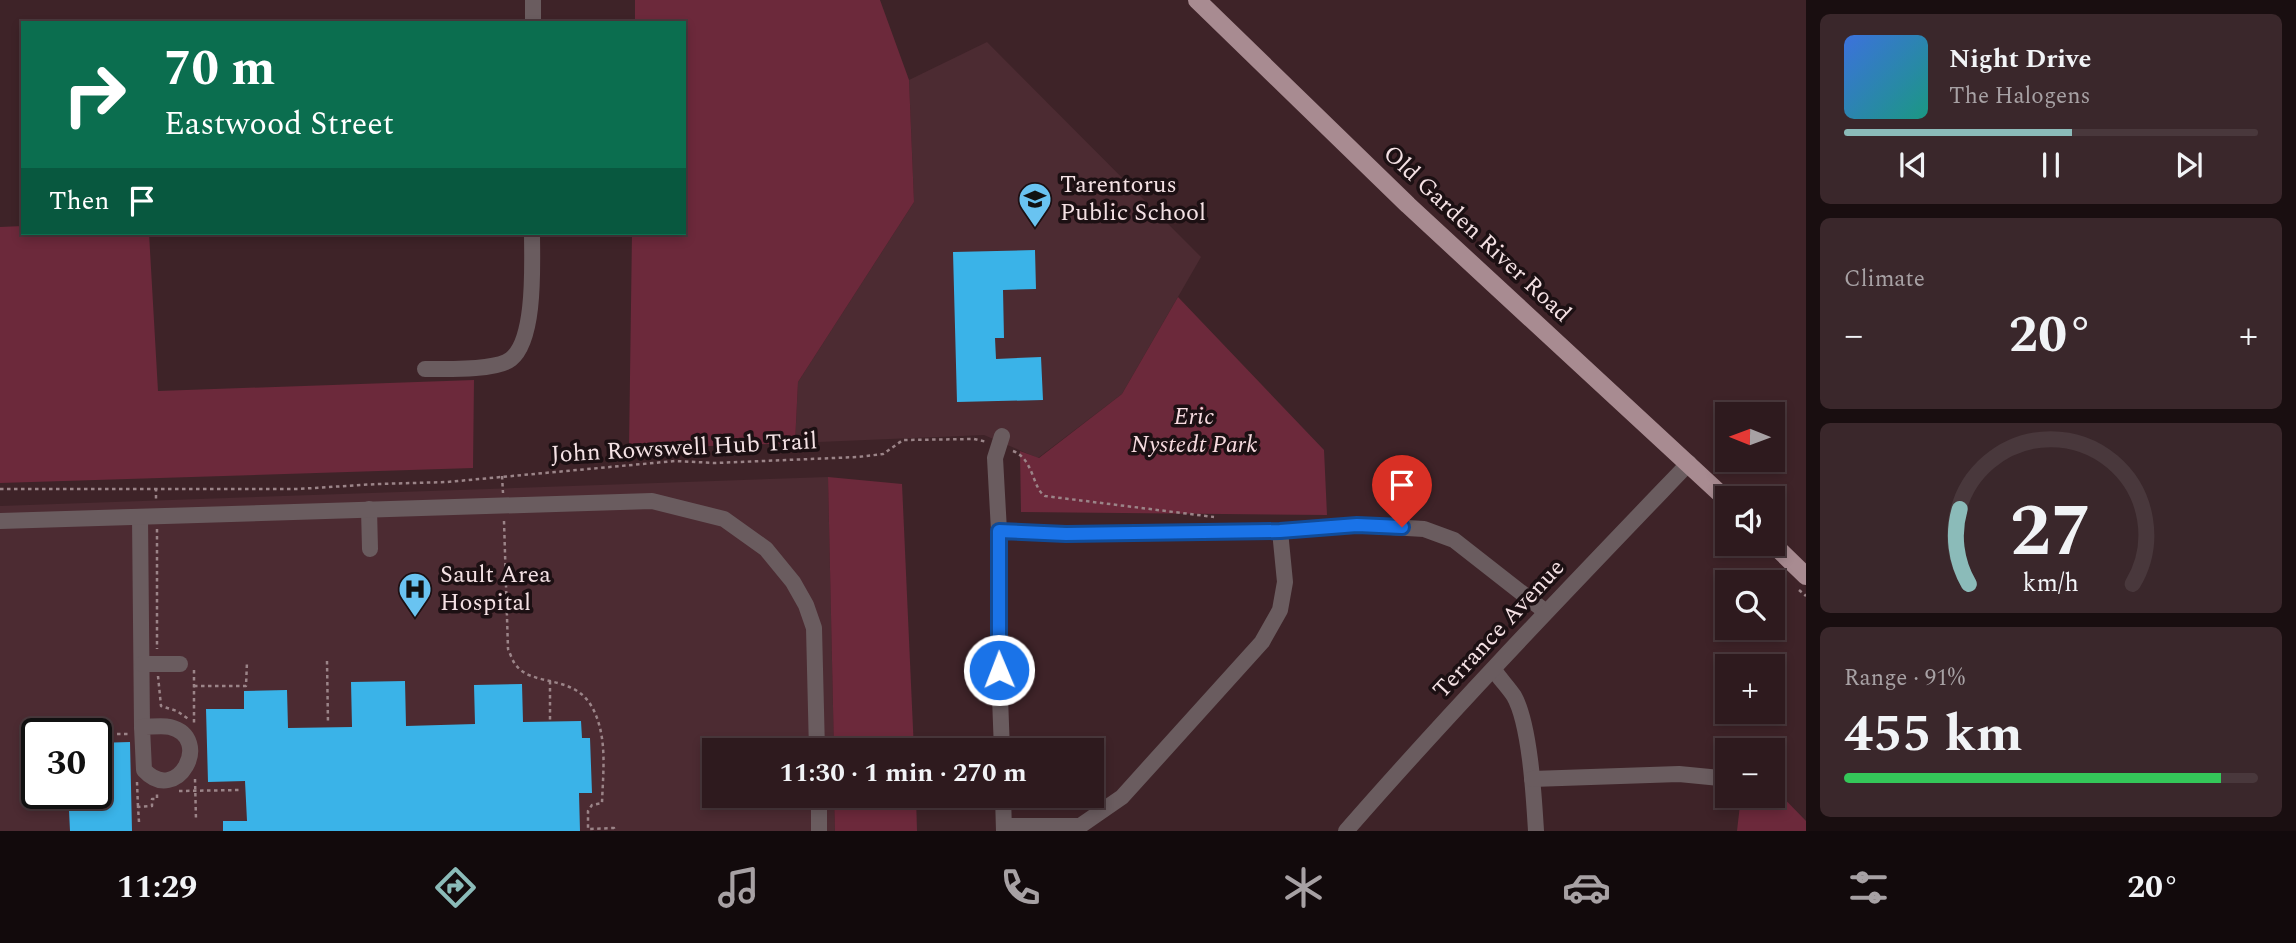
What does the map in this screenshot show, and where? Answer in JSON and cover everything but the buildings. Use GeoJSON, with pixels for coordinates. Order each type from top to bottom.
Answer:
{"type":"FeatureCollection","features":[{"type":"Feature","properties":{"kind":"main road","name":"Old Garden River Road"},"geometry":{"type":"LineString","coordinates":[[1197,0],[1408,205],[1715,488]]}},
{"type":"Feature","properties":{"kind":"main road"},"geometry":{"type":"LineString","coordinates":[[1785,556],[1806,576]]}},
{"type":"Feature","properties":{"kind":"street"},"geometry":{"type":"LineString","coordinates":[[533,0],[533,21]]}},
{"type":"Feature","properties":{"kind":"street"},"geometry":{"type":"LineString","coordinates":[[425,369],[487,368],[510,360],[523,341],[529,315],[532,235]]}},
{"type":"Feature","properties":{"kind":"street"},"geometry":{"type":"LineString","coordinates":[[1001,441],[995,458],[999,531],[998,643],[1002,738]]}},
{"type":"Feature","properties":{"kind":"street","name":"Terrance Avenue"},"geometry":{"type":"LineString","coordinates":[[1346,831],[1434,730],[1689,463]]}},
{"type":"Feature","properties":{"kind":"street"},"geometry":{"type":"LineString","coordinates":[[0,521],[652,500],[724,519],[766,549],[793,582],[806,605],[814,628],[817,738]]}},
{"type":"Feature","properties":{"kind":"street"},"geometry":{"type":"LineString","coordinates":[[369,509],[370,549]]}},
{"type":"Feature","properties":{"kind":"street"},"geometry":{"type":"LineString","coordinates":[[142,730],[150,664],[148,516]]}},
{"type":"Feature","properties":{"kind":"street"},"geometry":{"type":"LineString","coordinates":[[999,531],[1066,534],[1280,531],[1357,525],[1424,528],[1454,540],[1546,612]]}},
{"type":"Feature","properties":{"kind":"street"},"geometry":{"type":"LineString","coordinates":[[1003,808],[1004,828],[1080,826],[1122,797],[1262,642],[1280,611],[1285,582],[1280,531]]}},
{"type":"Feature","properties":{"kind":"street"},"geometry":{"type":"LineString","coordinates":[[150,664],[180,664]]}},
{"type":"Feature","properties":{"kind":"street"},"geometry":{"type":"LineString","coordinates":[[1494,670],[1515,698],[1524,725],[1536,831]]}},
{"type":"Feature","properties":{"kind":"street"},"geometry":{"type":"LineString","coordinates":[[1532,779],[1679,774],[1715,778]]}},
{"type":"Feature","properties":{"kind":"street"},"geometry":{"type":"LineString","coordinates":[[809,831],[819,831],[818,808]]}},
{"type":"Feature","properties":{"kind":"path","name":"John Rowswell Hub Trail"},"geometry":{"type":"LineString","coordinates":[[0,489],[298,489],[447,482],[674,461],[715,463],[858,457],[884,454],[903,440],[974,439],[1001,441],[1018,453],[1029,466],[1039,491],[1045,496],[1215,517]]}},
{"type":"Feature","properties":{"kind":"path"},"geometry":{"type":"LineString","coordinates":[[156,488],[148,516],[150,664],[159,703],[164,708],[185,715],[194,724]]}},
{"type":"Feature","properties":{"kind":"path"},"geometry":{"type":"LineString","coordinates":[[503,506],[508,649],[515,664],[524,673],[577,691],[592,706],[603,746],[603,803],[592,805],[588,811],[588,829],[614,828],[614,831]]}},
{"type":"Feature","properties":{"kind":"path"},"geometry":{"type":"LineString","coordinates":[[327,661],[328,724]]}},
{"type":"Feature","properties":{"kind":"path"},"geometry":{"type":"LineString","coordinates":[[194,686],[246,686],[247,663]]}},
{"type":"Feature","properties":{"kind":"path"},"geometry":{"type":"LineString","coordinates":[[550,680],[550,720]]}},
{"type":"Feature","properties":{"kind":"path"},"geometry":{"type":"LineString","coordinates":[[112,733],[142,730]]}},
{"type":"Feature","properties":{"kind":"path"},"geometry":{"type":"LineString","coordinates":[[170,792],[242,790]]}},
{"type":"Feature","properties":{"kind":"path"},"geometry":{"type":"LineString","coordinates":[[139,821],[138,807],[152,806],[152,799],[157,799],[157,792]]}},
{"type":"Feature","properties":{"kind":"shaded area","name":"Tarentorus Public School"},"geometry":{"type":"Polygon","coordinates":[[[987,42],[1201,257],[1122,394],[1038,458],[984,435],[795,443],[798,382],[914,202],[909,80],[987,42]]]}},
{"type":"Feature","properties":{"kind":"shaded area","name":"Sault Area Hospital"},"geometry":{"type":"Polygon","coordinates":[[[828,477],[834,738],[702,738],[702,808],[834,808],[835,831],[0,831],[0,506],[828,477]]]}},
{"type":"Feature","properties":{"kind":"green space"},"geometry":{"type":"Polygon","coordinates":[[[635,0],[880,0],[909,80],[914,202],[798,382],[795,443],[629,449],[632,235],[686,235],[686,21],[635,21],[635,0]]]}},
{"type":"Feature","properties":{"kind":"green space"},"geometry":{"type":"Polygon","coordinates":[[[21,226],[21,235],[149,235],[158,391],[474,380],[473,468],[0,483],[0,227],[21,226]]]}},
{"type":"Feature","properties":{"kind":"green space","name":"Eric Nystedt Park"},"geometry":{"type":"Polygon","coordinates":[[[1178,297],[1324,450],[1327,515],[1021,512],[1020,451],[1039,458],[1122,394],[1178,297]]]}},
{"type":"Feature","properties":{"kind":"green space"},"geometry":{"type":"Polygon","coordinates":[[[828,477],[902,484],[913,738],[834,738],[828,477]]]}},
{"type":"Feature","properties":{"kind":"green space"},"geometry":{"type":"Polygon","coordinates":[[[1785,799],[1806,821],[1806,831],[1737,831],[1740,808],[1785,808],[1785,799]]]}},
{"type":"Feature","properties":{"kind":"green space"},"geometry":{"type":"Polygon","coordinates":[[[834,808],[916,808],[917,831],[835,831],[834,808]]]}},
{"type":"Feature","properties":{"kind":"place","name":"Tarentorus Public School"},"geometry":{"type":"Point","coordinates":[1035,229]}},
{"type":"Feature","properties":{"kind":"place","name":"Sault Area Hospital"},"geometry":{"type":"Point","coordinates":[415,619]}},
{"type":"Feature","properties":{"kind":"route"},"geometry":{"type":"LineString","coordinates":[[999,670],[999,531],[1066,534],[1280,531],[1357,525],[1402,527]]}}]}
